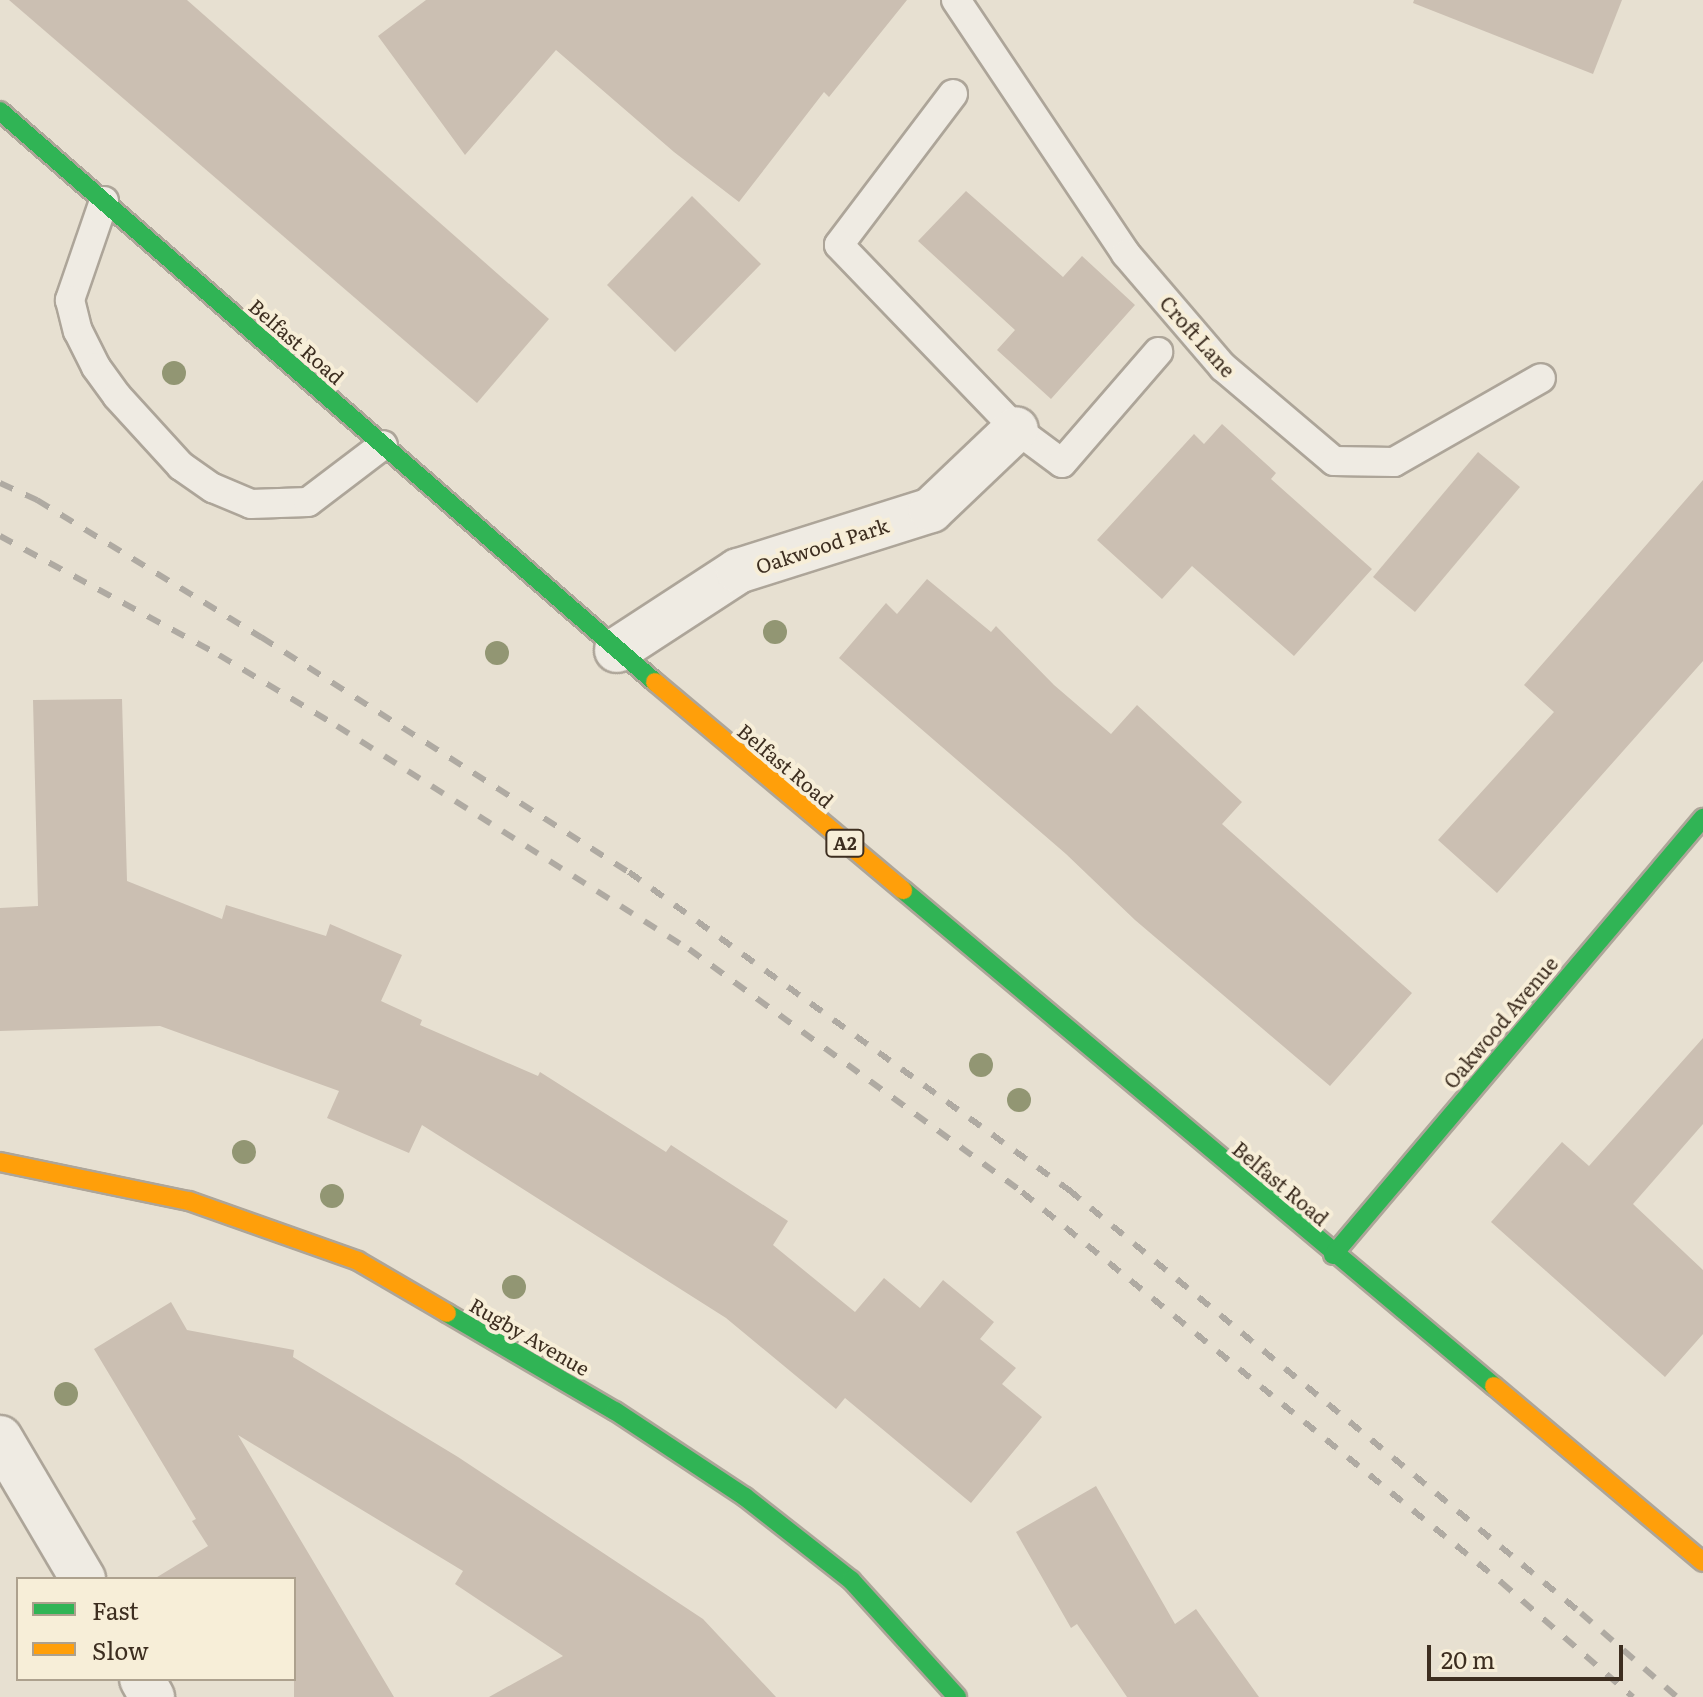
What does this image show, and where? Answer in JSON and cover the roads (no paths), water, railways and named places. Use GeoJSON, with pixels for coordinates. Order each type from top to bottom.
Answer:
{"type":"FeatureCollection","features":[{"type":"Feature","properties":{"kind":"main road","name":"Belfast Road"},"geometry":{"type":"LineString","coordinates":[[0,111],[617,650],[1333,1255],[1703,1562]]}},
{"type":"Feature","properties":{"kind":"main road","name":"Oakwood Avenue"},"geometry":{"type":"LineString","coordinates":[[1333,1255],[1703,818]]}},
{"type":"Feature","properties":{"kind":"main road","name":"Rugby Avenue"},"geometry":{"type":"LineString","coordinates":[[0,1162],[189,1201],[358,1261],[615,1411],[745,1497],[851,1580],[897,1627],[957,1697]]}},
{"type":"Feature","properties":{"kind":"street","name":"Oakwood Park"},"geometry":{"type":"LineString","coordinates":[[617,650],[738,571],[931,510],[1016,429]]}},
{"type":"Feature","properties":{"kind":"street"},"geometry":{"type":"LineString","coordinates":[[0,1438],[82,1577]]}},
{"type":"Feature","properties":{"kind":"lane","name":"Croft Lane"},"geometry":{"type":"LineString","coordinates":[[956,0],[1126,254],[1223,367],[1334,461],[1394,462],[1541,378]]}},
{"type":"Feature","properties":{"kind":"lane"},"geometry":{"type":"LineString","coordinates":[[953,94],[839,245],[1016,429],[1062,463],[1158,352]]}},
{"type":"Feature","properties":{"kind":"lane"},"geometry":{"type":"LineString","coordinates":[[104,201],[70,300],[78,331],[96,367],[117,396],[181,466],[213,488],[251,504],[308,502],[383,445]]}},
{"type":"Feature","properties":{"kind":"railway"},"geometry":{"type":"LineString","coordinates":[[0,483],[37,500],[261,637],[629,872],[1069,1190],[1581,1613],[1677,1697]]}},
{"type":"Feature","properties":{"kind":"railway"},"geometry":{"type":"LineString","coordinates":[[0,536],[219,655],[689,949],[1022,1192],[1501,1582],[1633,1697]]}}]}
